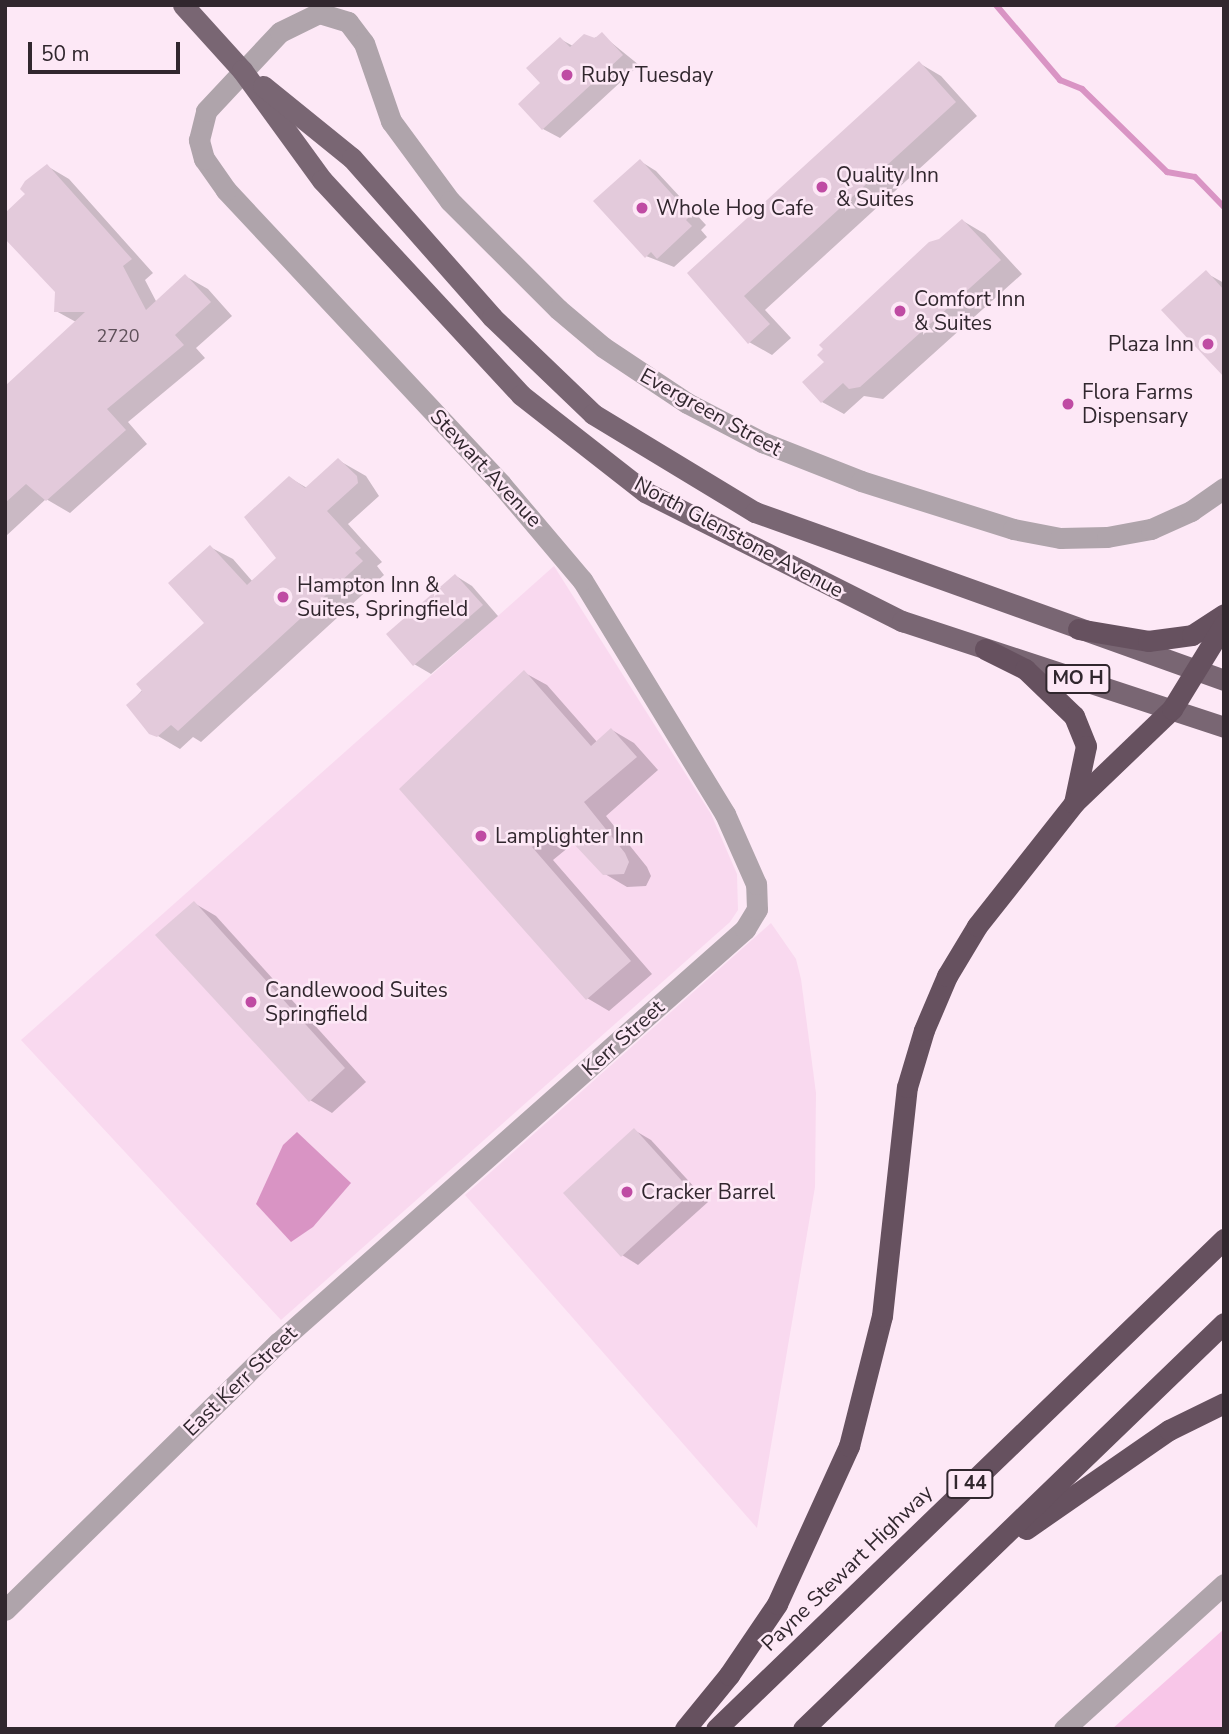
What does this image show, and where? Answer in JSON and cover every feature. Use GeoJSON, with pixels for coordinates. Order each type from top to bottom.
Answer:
{"type":"FeatureCollection","features":[{"type":"Feature","properties":{"kind":"highway"},"geometry":{"type":"LineString","coordinates":[[1078,629],[1148,641],[1192,635],[1224,614]]}},
{"type":"Feature","properties":{"kind":"highway"},"geometry":{"type":"LineString","coordinates":[[685,1729],[729,1675],[776,1604],[849,1446],[882,1316],[907,1087],[935,1002],[977,926],[1074,803],[1171,709],[1192,669],[1224,624]]}},
{"type":"Feature","properties":{"kind":"highway"},"geometry":{"type":"LineString","coordinates":[[985,649],[1025,669],[1074,716],[1086,746],[1074,803]]}},
{"type":"Feature","properties":{"kind":"highway","name":"Payne Stewart Highway"},"geometry":{"type":"LineString","coordinates":[[716,1729],[1224,1238]]}},
{"type":"Feature","properties":{"kind":"highway"},"geometry":{"type":"LineString","coordinates":[[803,1729],[1224,1323]]}},
{"type":"Feature","properties":{"kind":"highway"},"geometry":{"type":"LineString","coordinates":[[849,1685],[938,1601],[1027,1528],[1170,1430],[1224,1403]]}},
{"type":"Feature","properties":{"kind":"main road","name":"North Glenstone Avenue"},"geometry":{"type":"LineString","coordinates":[[183,5],[242,70],[322,180],[521,396],[645,492],[902,621],[1224,727]]}},
{"type":"Feature","properties":{"kind":"main road","name":"North Glenstone Avenue"},"geometry":{"type":"LineString","coordinates":[[242,70],[352,158],[492,317],[593,414],[755,512],[1224,680]]}},
{"type":"Feature","properties":{"kind":"street","name":"Evergreen Street"},"geometry":{"type":"LineString","coordinates":[[242,70],[298,20],[325,13],[348,22],[365,43],[391,121],[418,163],[558,309],[651,381],[725,424],[800,458],[1013,529],[1060,538],[1107,537],[1151,528],[1191,511],[1224,488]]}},
{"type":"Feature","properties":{"kind":"street","name":"Stewart Avenue"},"geometry":{"type":"LineString","coordinates":[[242,70],[206,111],[199,140],[204,159],[226,190],[501,484],[582,580],[725,814],[756,884],[757,909]]}},
{"type":"Feature","properties":{"kind":"street","name":"Kerr Street"},"geometry":{"type":"LineString","coordinates":[[483,1162],[745,929],[757,909]]}},
{"type":"Feature","properties":{"kind":"street","name":"East Kerr Street"},"geometry":{"type":"LineString","coordinates":[[5,1610],[279,1342],[483,1162]]}},
{"type":"Feature","properties":{"kind":"street"},"geometry":{"type":"LineString","coordinates":[[1065,1729],[1224,1584]]}},
{"type":"Feature","properties":{"kind":"shaded area"},"geometry":{"type":"Polygon","coordinates":[[[554,566],[711,814],[737,874],[738,910],[730,922],[281,1320],[21,1040],[554,566]]]}},
{"type":"Feature","properties":{"kind":"shaded area"},"geometry":{"type":"Polygon","coordinates":[[[771,923],[796,959],[801,979],[816,1093],[815,1187],[757,1528],[465,1195],[771,923]]]}},
{"type":"Feature","properties":{"kind":"shaded area"},"geometry":{"type":"Polygon","coordinates":[[[297,1132],[351,1183],[313,1227],[291,1242],[256,1204],[283,1145],[297,1132]]]}},
{"type":"Feature","properties":{"kind":"shaded area"},"geometry":{"type":"Polygon","coordinates":[[[1224,1629],[1224,1729],[1112,1729],[1224,1629]]]}},
{"type":"Feature","properties":{"kind":"building","name":"Ruby Tuesday"},"geometry":{"type":"Polygon","coordinates":[[[602,32],[623,55],[542,130],[518,104],[540,83],[526,68],[560,37],[570,47],[584,34],[595,38],[602,32]]]}},
{"type":"Feature","properties":{"kind":"building","name":"Quality Inn & Suites"},"geometry":{"type":"Polygon","coordinates":[[[919,61],[956,102],[744,296],[770,324],[748,344],[687,273],[919,61]]]}},
{"type":"Feature","properties":{"kind":"building","name":"Whole Hog Cafe"},"geometry":{"type":"Polygon","coordinates":[[[640,159],[691,215],[686,220],[692,226],[657,259],[651,252],[645,258],[593,201],[640,159]]]}},
{"type":"Feature","properties":{"kind":"building"},"geometry":{"type":"Polygon","coordinates":[[[47,164],[132,259],[123,266],[146,310],[185,274],[211,302],[175,335],[184,345],[107,409],[126,430],[46,501],[26,484],[5,503],[5,386],[85,312],[54,312],[55,292],[5,239],[5,213],[25,194],[20,189],[25,181],[47,164]]]}},
{"type":"Feature","properties":{"kind":"building","name":"Comfort Inn & Suites"},"geometry":{"type":"Polygon","coordinates":[[[962,219],[1001,260],[860,387],[849,389],[843,383],[821,403],[802,382],[824,362],[817,355],[823,349],[819,345],[929,242],[939,239],[962,219]]]}},
{"type":"Feature","properties":{"kind":"building","name":"Plaza Inn"},"geometry":{"type":"Polygon","coordinates":[[[1206,270],[1224,290],[1224,377],[1161,310],[1206,270]]]}},
{"type":"Feature","properties":{"kind":"building","name":"Hampton Inn & Suites, Springfield"},"geometry":{"type":"Polygon","coordinates":[[[338,458],[357,476],[358,483],[327,511],[361,548],[355,553],[363,561],[178,731],[171,725],[157,737],[149,734],[126,705],[142,691],[136,684],[204,623],[168,583],[210,545],[247,585],[276,558],[244,517],[289,476],[305,488],[338,458]]]}},
{"type":"Feature","properties":{"kind":"building"},"geometry":{"type":"Polygon","coordinates":[[[455,574],[483,605],[413,666],[386,634],[455,574]]]}},
{"type":"Feature","properties":{"kind":"building","name":"Lamplighter Inn"},"geometry":{"type":"Polygon","coordinates":[[[524,670],[591,746],[611,728],[637,757],[584,802],[625,853],[629,862],[624,874],[603,875],[557,826],[532,847],[631,961],[586,1000],[399,789],[524,670]]]}},
{"type":"Feature","properties":{"kind":"building","name":"Candlewood Suites Springfield"},"geometry":{"type":"Polygon","coordinates":[[[194,901],[345,1068],[309,1102],[155,935],[194,901]]]}},
{"type":"Feature","properties":{"kind":"building","name":"Cracker Barrel"},"geometry":{"type":"Polygon","coordinates":[[[634,1128],[692,1192],[621,1257],[563,1193],[634,1128]]]}},
{"type":"Feature","properties":{"kind":"waterway"},"geometry":{"type":"LineString","coordinates":[[996,5],[1060,80],[1082,89],[1167,172],[1195,177],[1224,207]]}},
{"type":"Feature","properties":{"kind":"place","name":"Ruby Tuesday"},"geometry":{"type":"Point","coordinates":[567,75]}},
{"type":"Feature","properties":{"kind":"place","name":"Quality Inn & Suites"},"geometry":{"type":"Point","coordinates":[822,187]}},
{"type":"Feature","properties":{"kind":"place","name":"Whole Hog Cafe"},"geometry":{"type":"Point","coordinates":[642,208]}},
{"type":"Feature","properties":{"kind":"place","name":"Comfort Inn & Suites"},"geometry":{"type":"Point","coordinates":[900,311]}},
{"type":"Feature","properties":{"kind":"place","name":"Plaza Inn"},"geometry":{"type":"Point","coordinates":[1208,344]}},
{"type":"Feature","properties":{"kind":"place","name":"Flora Farms Dispensary"},"geometry":{"type":"Point","coordinates":[1068,404]}},
{"type":"Feature","properties":{"kind":"place","name":"Hampton Inn & Suites, Springfield"},"geometry":{"type":"Point","coordinates":[283,597]}},
{"type":"Feature","properties":{"kind":"place","name":"Lamplighter Inn"},"geometry":{"type":"Point","coordinates":[481,836]}},
{"type":"Feature","properties":{"kind":"place","name":"Candlewood Suites Springfield"},"geometry":{"type":"Point","coordinates":[251,1002]}},
{"type":"Feature","properties":{"kind":"place","name":"Cracker Barrel"},"geometry":{"type":"Point","coordinates":[627,1192]}}]}
